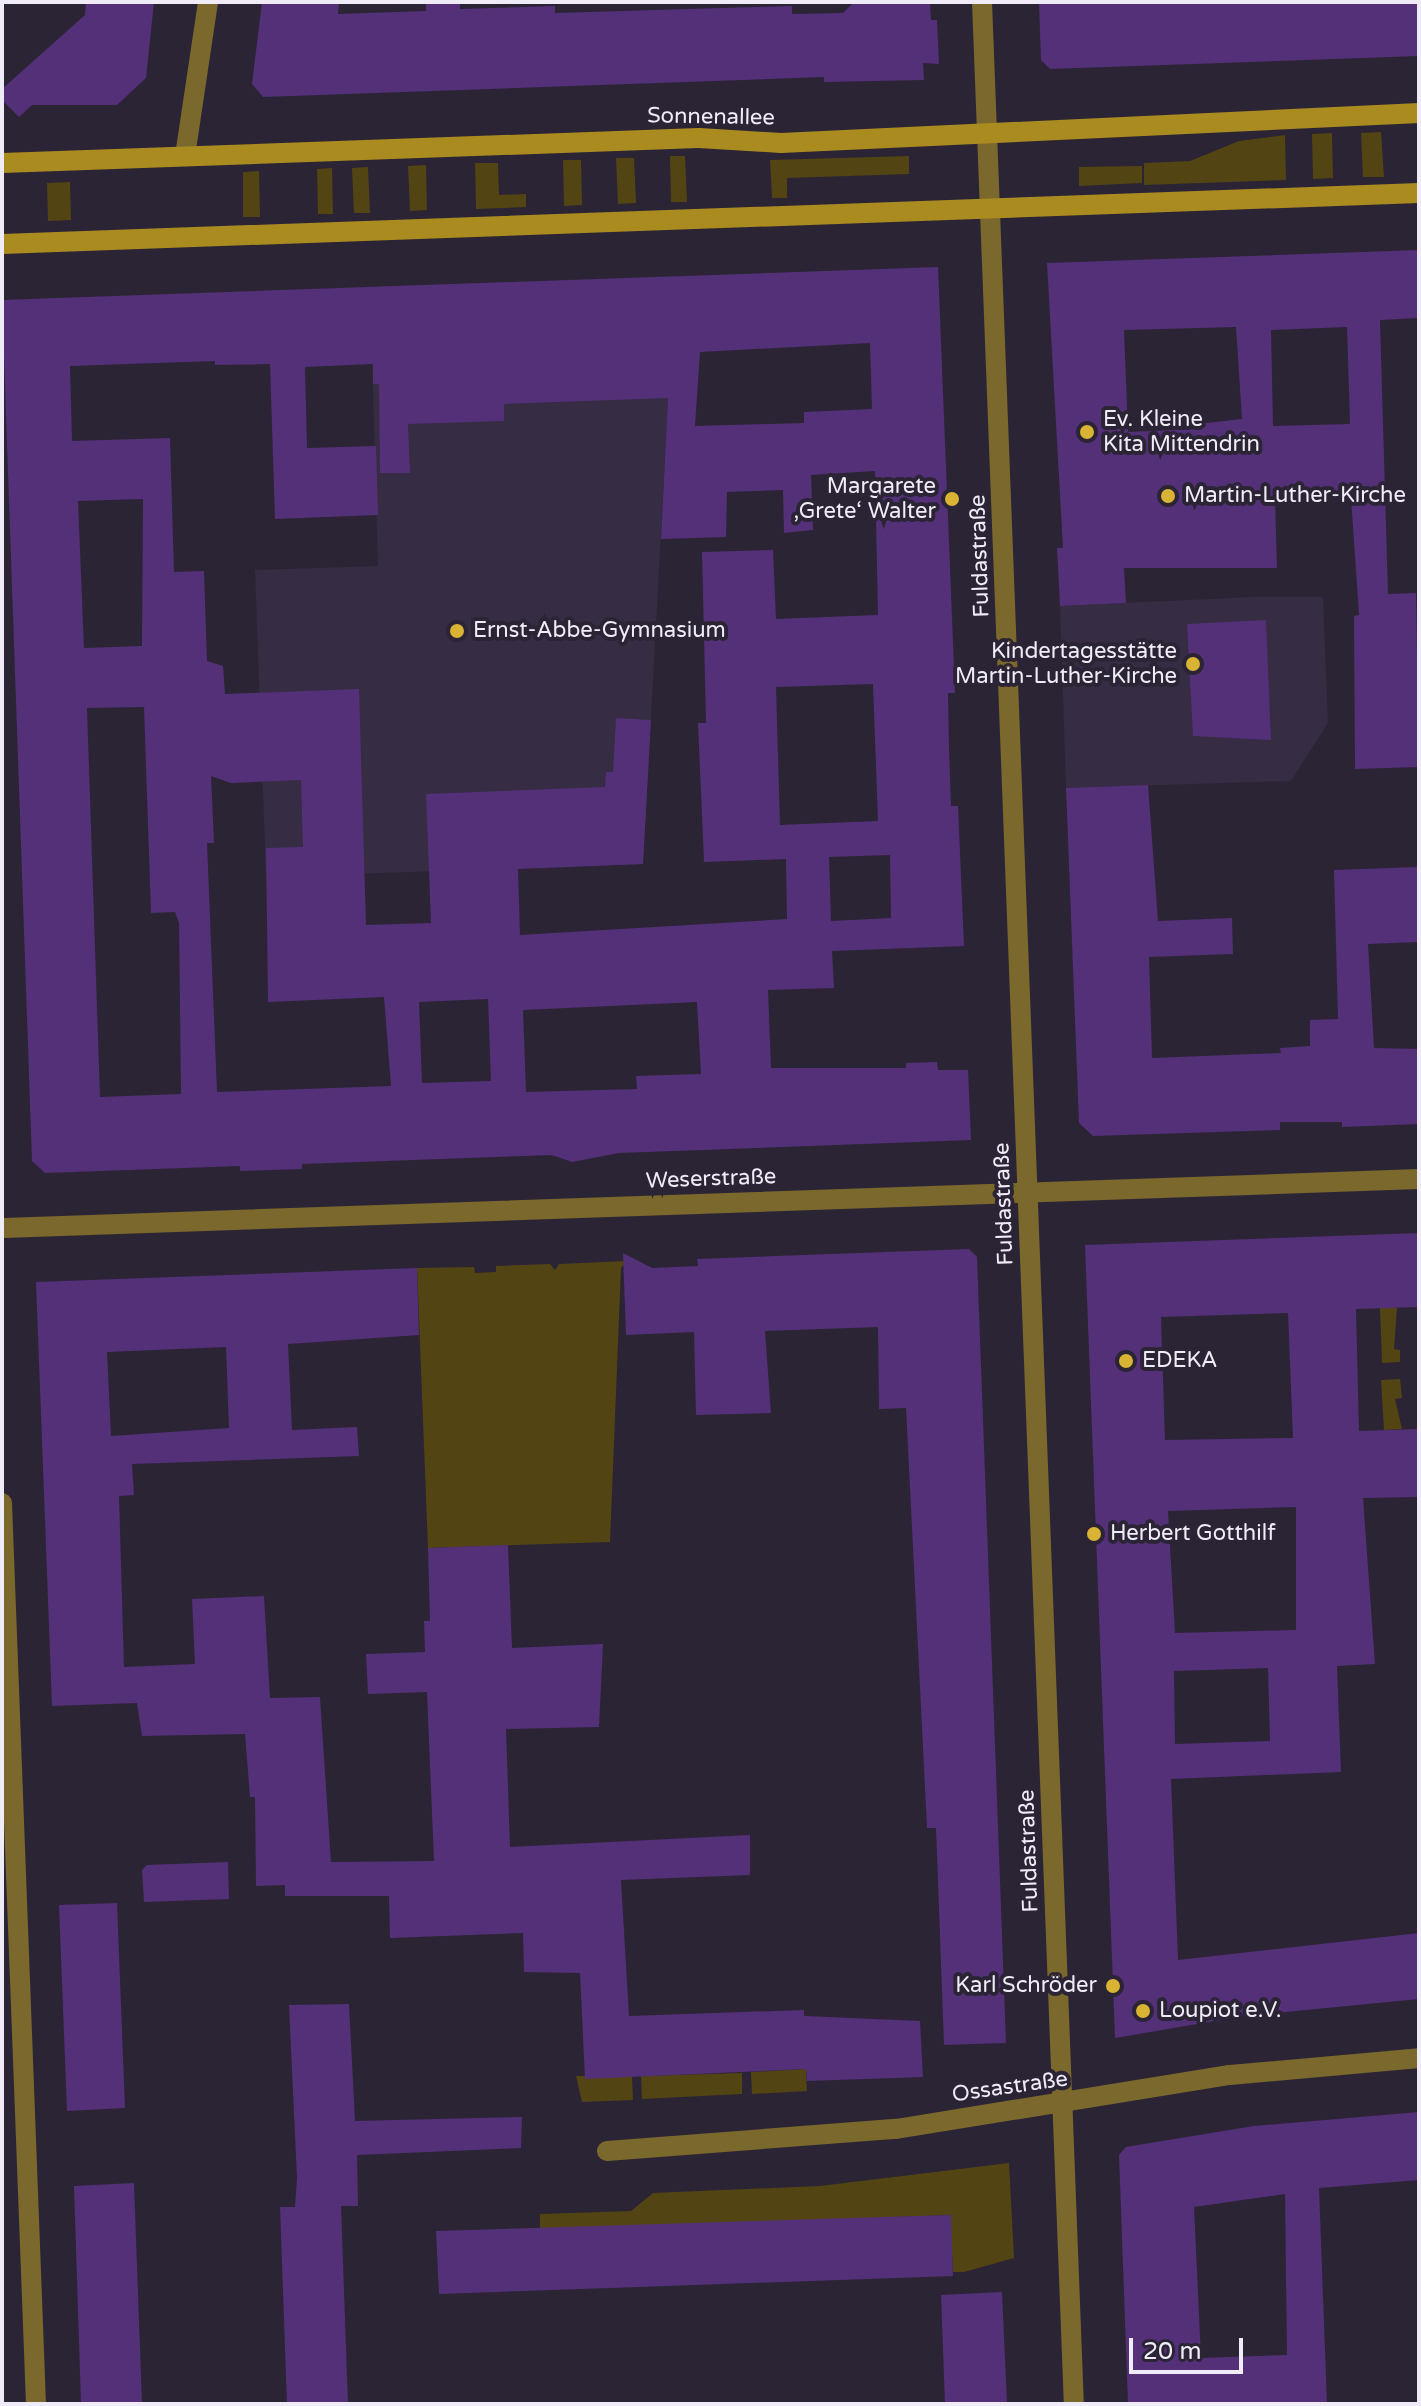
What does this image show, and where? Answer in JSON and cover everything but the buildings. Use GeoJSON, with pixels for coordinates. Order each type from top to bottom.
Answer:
{"type":"FeatureCollection","features":[{"type":"Feature","properties":{"kind":"main road","name":"Sonnenallee"},"geometry":{"type":"LineString","coordinates":[[2,163],[987,133],[1419,113]]}},
{"type":"Feature","properties":{"kind":"main road"},"geometry":{"type":"LineString","coordinates":[[2,244],[1419,193]]}},
{"type":"Feature","properties":{"kind":"street"},"geometry":{"type":"LineString","coordinates":[[185,156],[208,2]]}},
{"type":"Feature","properties":{"kind":"street","name":"Fuldastraße"},"geometry":{"type":"LineString","coordinates":[[982,2],[1074,2404]]}},
{"type":"Feature","properties":{"kind":"street","name":"Weserstraße"},"geometry":{"type":"LineString","coordinates":[[3,1229],[1419,1179]]}},
{"type":"Feature","properties":{"kind":"street"},"geometry":{"type":"LineString","coordinates":[[2,1503],[11,1968],[36,2404]]}},
{"type":"Feature","properties":{"kind":"street","name":"Ossastraße"},"geometry":{"type":"LineString","coordinates":[[607,2151],[896,2129],[1230,2075],[1419,2058]]}},
{"type":"Feature","properties":{"kind":"shaded area"},"geometry":{"type":"Polygon","coordinates":[[[1381,132],[1384,177],[1363,177],[1361,133],[1381,132]]]}},
{"type":"Feature","properties":{"kind":"shaded area"},"geometry":{"type":"Polygon","coordinates":[[[1332,133],[1333,178],[1313,179],[1312,134],[1332,133]]]}},
{"type":"Feature","properties":{"kind":"shaded area"},"geometry":{"type":"Polygon","coordinates":[[[1285,135],[1286,180],[1144,185],[1144,163],[1190,161],[1239,141],[1285,135]]]}},
{"type":"Feature","properties":{"kind":"shaded area"},"geometry":{"type":"Polygon","coordinates":[[[670,156],[685,156],[687,202],[671,202],[670,156]]]}},
{"type":"Feature","properties":{"kind":"shaded area"},"geometry":{"type":"Polygon","coordinates":[[[909,156],[909,174],[787,178],[787,198],[772,198],[770,160],[909,156]]]}},
{"type":"Feature","properties":{"kind":"shaded area"},"geometry":{"type":"Polygon","coordinates":[[[616,158],[634,158],[636,203],[618,204],[616,158]]]}},
{"type":"Feature","properties":{"kind":"shaded area"},"geometry":{"type":"Polygon","coordinates":[[[563,160],[581,160],[582,205],[564,206],[563,160]]]}},
{"type":"Feature","properties":{"kind":"shaded area"},"geometry":{"type":"Polygon","coordinates":[[[475,163],[498,163],[499,195],[526,194],[526,207],[476,209],[475,163]]]}},
{"type":"Feature","properties":{"kind":"shaded area"},"geometry":{"type":"Polygon","coordinates":[[[426,165],[427,210],[410,211],[408,166],[426,165]]]}},
{"type":"Feature","properties":{"kind":"shaded area"},"geometry":{"type":"Polygon","coordinates":[[[1142,166],[1142,183],[1079,186],[1079,167],[1142,166]]]}},
{"type":"Feature","properties":{"kind":"shaded area"},"geometry":{"type":"Polygon","coordinates":[[[368,167],[370,213],[354,213],[352,168],[368,167]]]}},
{"type":"Feature","properties":{"kind":"shaded area"},"geometry":{"type":"Polygon","coordinates":[[[332,168],[333,214],[318,214],[317,169],[332,168]]]}},
{"type":"Feature","properties":{"kind":"shaded area"},"geometry":{"type":"Polygon","coordinates":[[[259,171],[260,217],[243,217],[243,172],[259,171]]]}},
{"type":"Feature","properties":{"kind":"shaded area"},"geometry":{"type":"Polygon","coordinates":[[[70,182],[71,220],[48,221],[47,183],[70,182]]]}},
{"type":"Feature","properties":{"kind":"shaded area","name":"Ernst-Abbe-Gymnasium"},"geometry":{"type":"Polygon","coordinates":[[[675,276],[643,864],[266,877],[255,570],[378,566],[370,287],[675,276]]]}},
{"type":"Feature","properties":{"kind":"shaded area","name":"Kindertagesstätte Martin-Luther-Kirche"},"geometry":{"type":"Polygon","coordinates":[[[1252,597],[1323,597],[1328,723],[1291,781],[1066,788],[1060,606],[1252,597]]]}},
{"type":"Feature","properties":{"kind":"shaded area"},"geometry":{"type":"Polygon","coordinates":[[[627,1261],[621,1268],[610,1542],[428,1548],[417,1268],[474,1267],[475,1273],[496,1272],[496,1266],[550,1264],[555,1270],[559,1264],[627,1261]]]}},
{"type":"Feature","properties":{"kind":"shaded area"},"geometry":{"type":"Polygon","coordinates":[[[1380,1308],[1397,1308],[1394,1349],[1400,1350],[1400,1362],[1382,1363],[1380,1308]]]}},
{"type":"Feature","properties":{"kind":"shaded area"},"geometry":{"type":"Polygon","coordinates":[[[1400,1379],[1402,1398],[1395,1399],[1402,1429],[1384,1430],[1381,1380],[1400,1379]]]}},
{"type":"Feature","properties":{"kind":"shaded area"},"geometry":{"type":"Polygon","coordinates":[[[806,2069],[807,2091],[752,2094],[751,2072],[806,2069]]]}},
{"type":"Feature","properties":{"kind":"shaded area"},"geometry":{"type":"Polygon","coordinates":[[[742,2073],[742,2094],[642,2099],[641,2076],[742,2073]]]}},
{"type":"Feature","properties":{"kind":"shaded area"},"geometry":{"type":"Polygon","coordinates":[[[576,2076],[632,2077],[633,2100],[582,2102],[576,2076]]]}},
{"type":"Feature","properties":{"kind":"shaded area"},"geometry":{"type":"Polygon","coordinates":[[[1009,2163],[1014,2258],[964,2272],[953,2272],[950,2215],[540,2230],[540,2214],[631,2211],[653,2193],[820,2186],[1009,2163]]]}},
{"type":"Feature","properties":{"kind":"place","name":"Ev. Kleine Kita Mittendrin"},"geometry":{"type":"Point","coordinates":[1087,432]}},
{"type":"Feature","properties":{"kind":"place","name":"Martin-Luther-Kirche"},"geometry":{"type":"Point","coordinates":[1168,496]}},
{"type":"Feature","properties":{"kind":"place","name":"Margarete ‚Grete‘ Walter"},"geometry":{"type":"Point","coordinates":[952,499]}},
{"type":"Feature","properties":{"kind":"place","name":"Ernst-Abbe-Gymnasium"},"geometry":{"type":"Point","coordinates":[457,631]}},
{"type":"Feature","properties":{"kind":"place","name":"Kindertagesstätte Martin-Luther-Kirche"},"geometry":{"type":"Point","coordinates":[1193,664]}},
{"type":"Feature","properties":{"kind":"place","name":"EDEKA"},"geometry":{"type":"Point","coordinates":[1126,1361]}},
{"type":"Feature","properties":{"kind":"place","name":"Herbert Gotthilf"},"geometry":{"type":"Point","coordinates":[1094,1534]}},
{"type":"Feature","properties":{"kind":"place","name":"Karl Schröder"},"geometry":{"type":"Point","coordinates":[1113,1986]}},
{"type":"Feature","properties":{"kind":"place","name":"Loupiot e.V."},"geometry":{"type":"Point","coordinates":[1143,2011]}}]}
